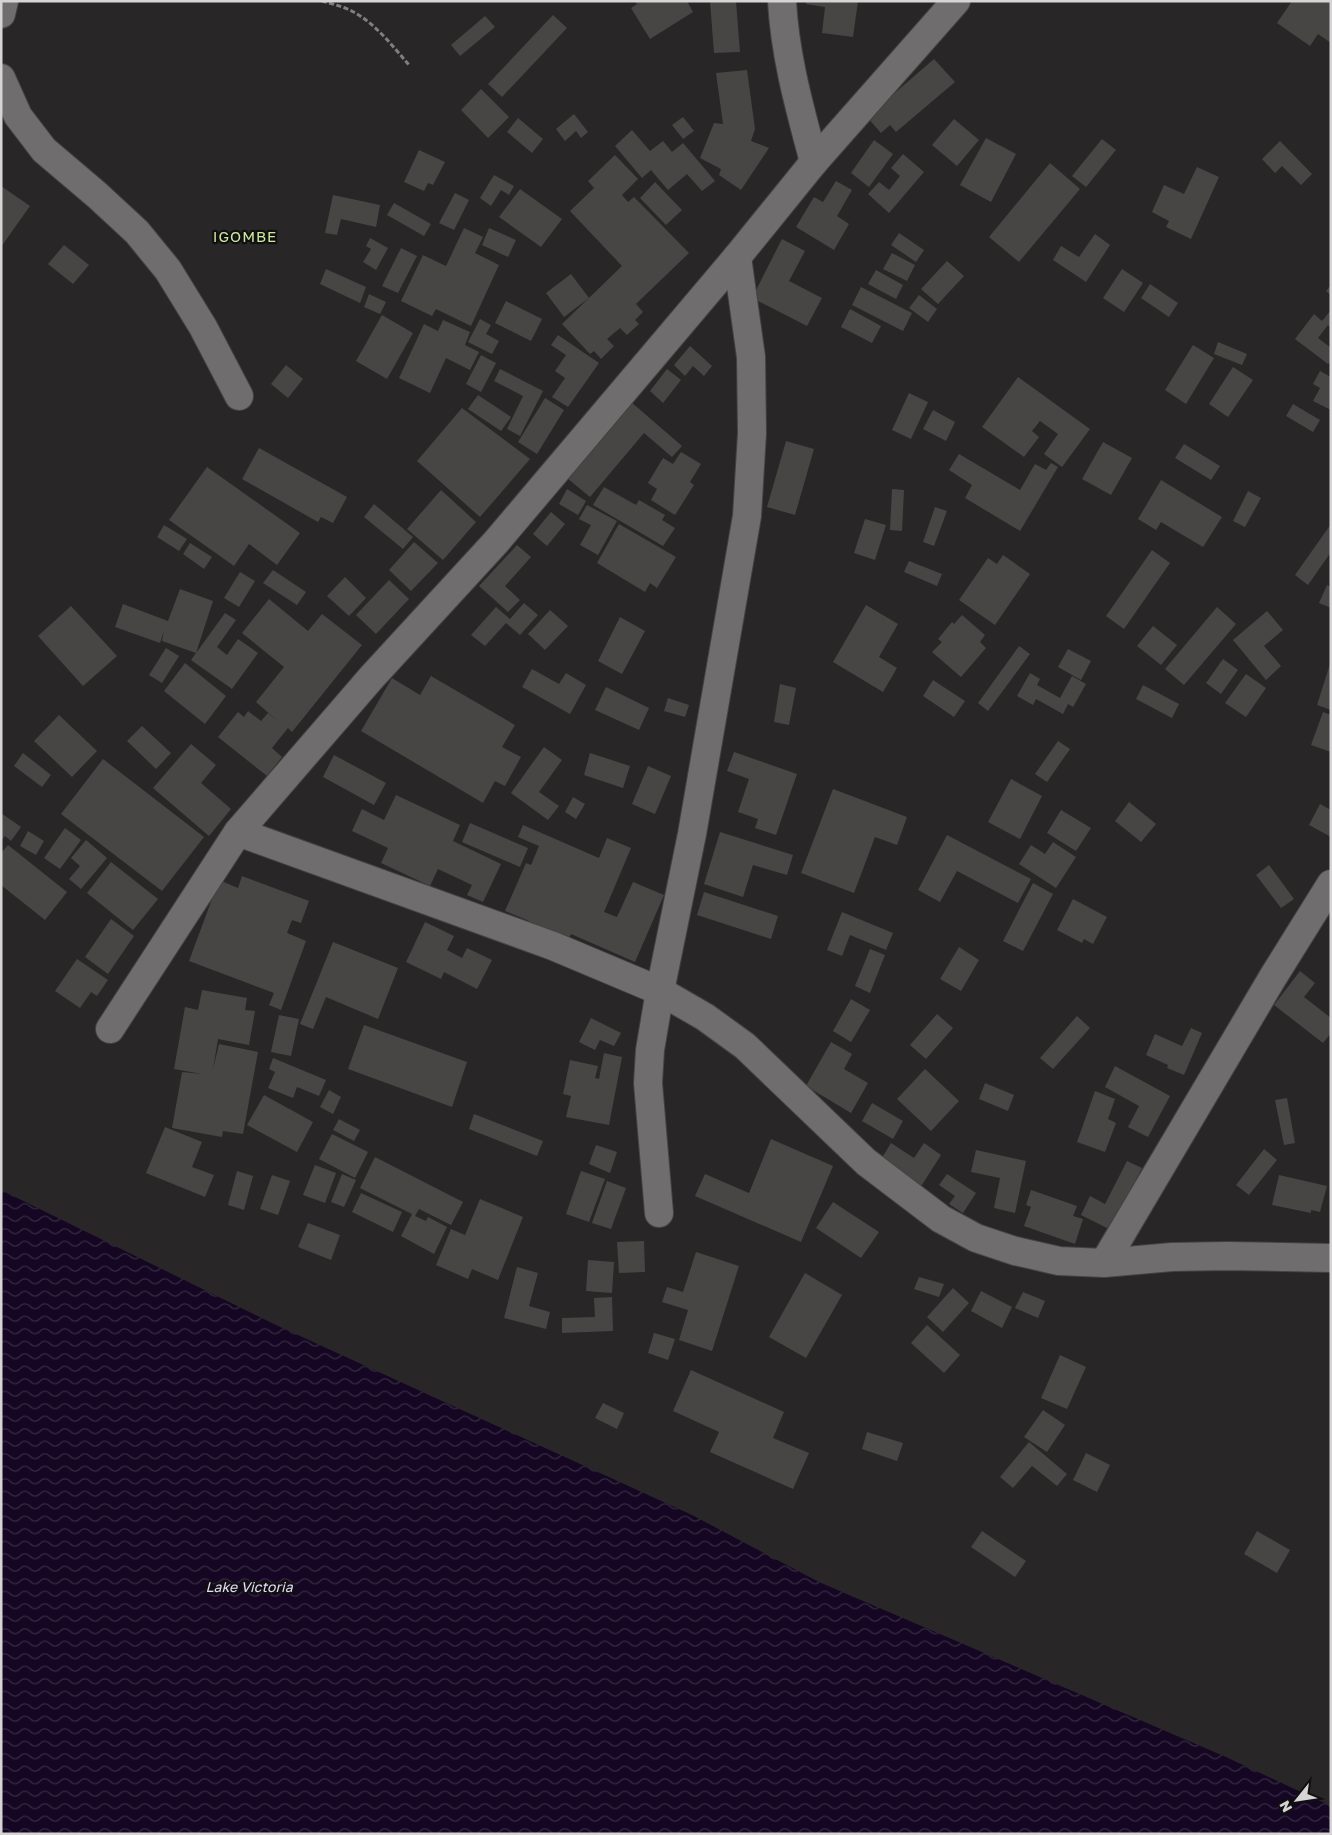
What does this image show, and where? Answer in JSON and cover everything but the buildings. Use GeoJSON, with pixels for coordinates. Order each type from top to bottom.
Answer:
{"type":"FeatureCollection","features":[{"type":"Feature","properties":{"kind":"street"},"geometry":{"type":"LineString","coordinates":[[1,14],[4,1]]}},
{"type":"Feature","properties":{"kind":"street"},"geometry":{"type":"LineString","coordinates":[[782,1],[783,29],[796,95],[814,162]]}},
{"type":"Feature","properties":{"kind":"street"},"geometry":{"type":"LineString","coordinates":[[110,1029],[238,832],[371,678],[496,542],[737,257],[814,162],[956,1]]}},
{"type":"Feature","properties":{"kind":"street"},"geometry":{"type":"LineString","coordinates":[[1,78],[18,116],[44,150],[137,232],[168,270],[203,327],[239,396]]}},
{"type":"Feature","properties":{"kind":"street"},"geometry":{"type":"LineString","coordinates":[[659,1213],[648,1083],[650,1050],[692,834],[747,516],[752,433],[751,357],[737,257]]}},
{"type":"Feature","properties":{"kind":"street"},"geometry":{"type":"LineString","coordinates":[[238,832],[544,943],[660,991],[705,1017],[745,1046],[866,1162],[941,1219],[976,1238],[1015,1251],[1059,1261],[1104,1263],[1181,1257],[1331,1258]]}},
{"type":"Feature","properties":{"kind":"street"},"geometry":{"type":"LineString","coordinates":[[1104,1263],[1273,977],[1331,884]]}},
{"type":"Feature","properties":{"kind":"path"},"geometry":{"type":"LineString","coordinates":[[322,1],[346,8],[366,21],[388,41],[409,65]]}},
{"type":"Feature","properties":{"kind":"water","name":"Lake Victoria"},"geometry":{"type":"Polygon","coordinates":[[[1,1190],[276,1325],[692,1515],[819,1582],[1226,1757],[1331,1806],[1331,1834],[1,1834],[1,1190]]]}},
{"type":"Feature","properties":{"kind":"district","name":"IGOMBE"},"geometry":{"type":"Point","coordinates":[245,236]}}]}
